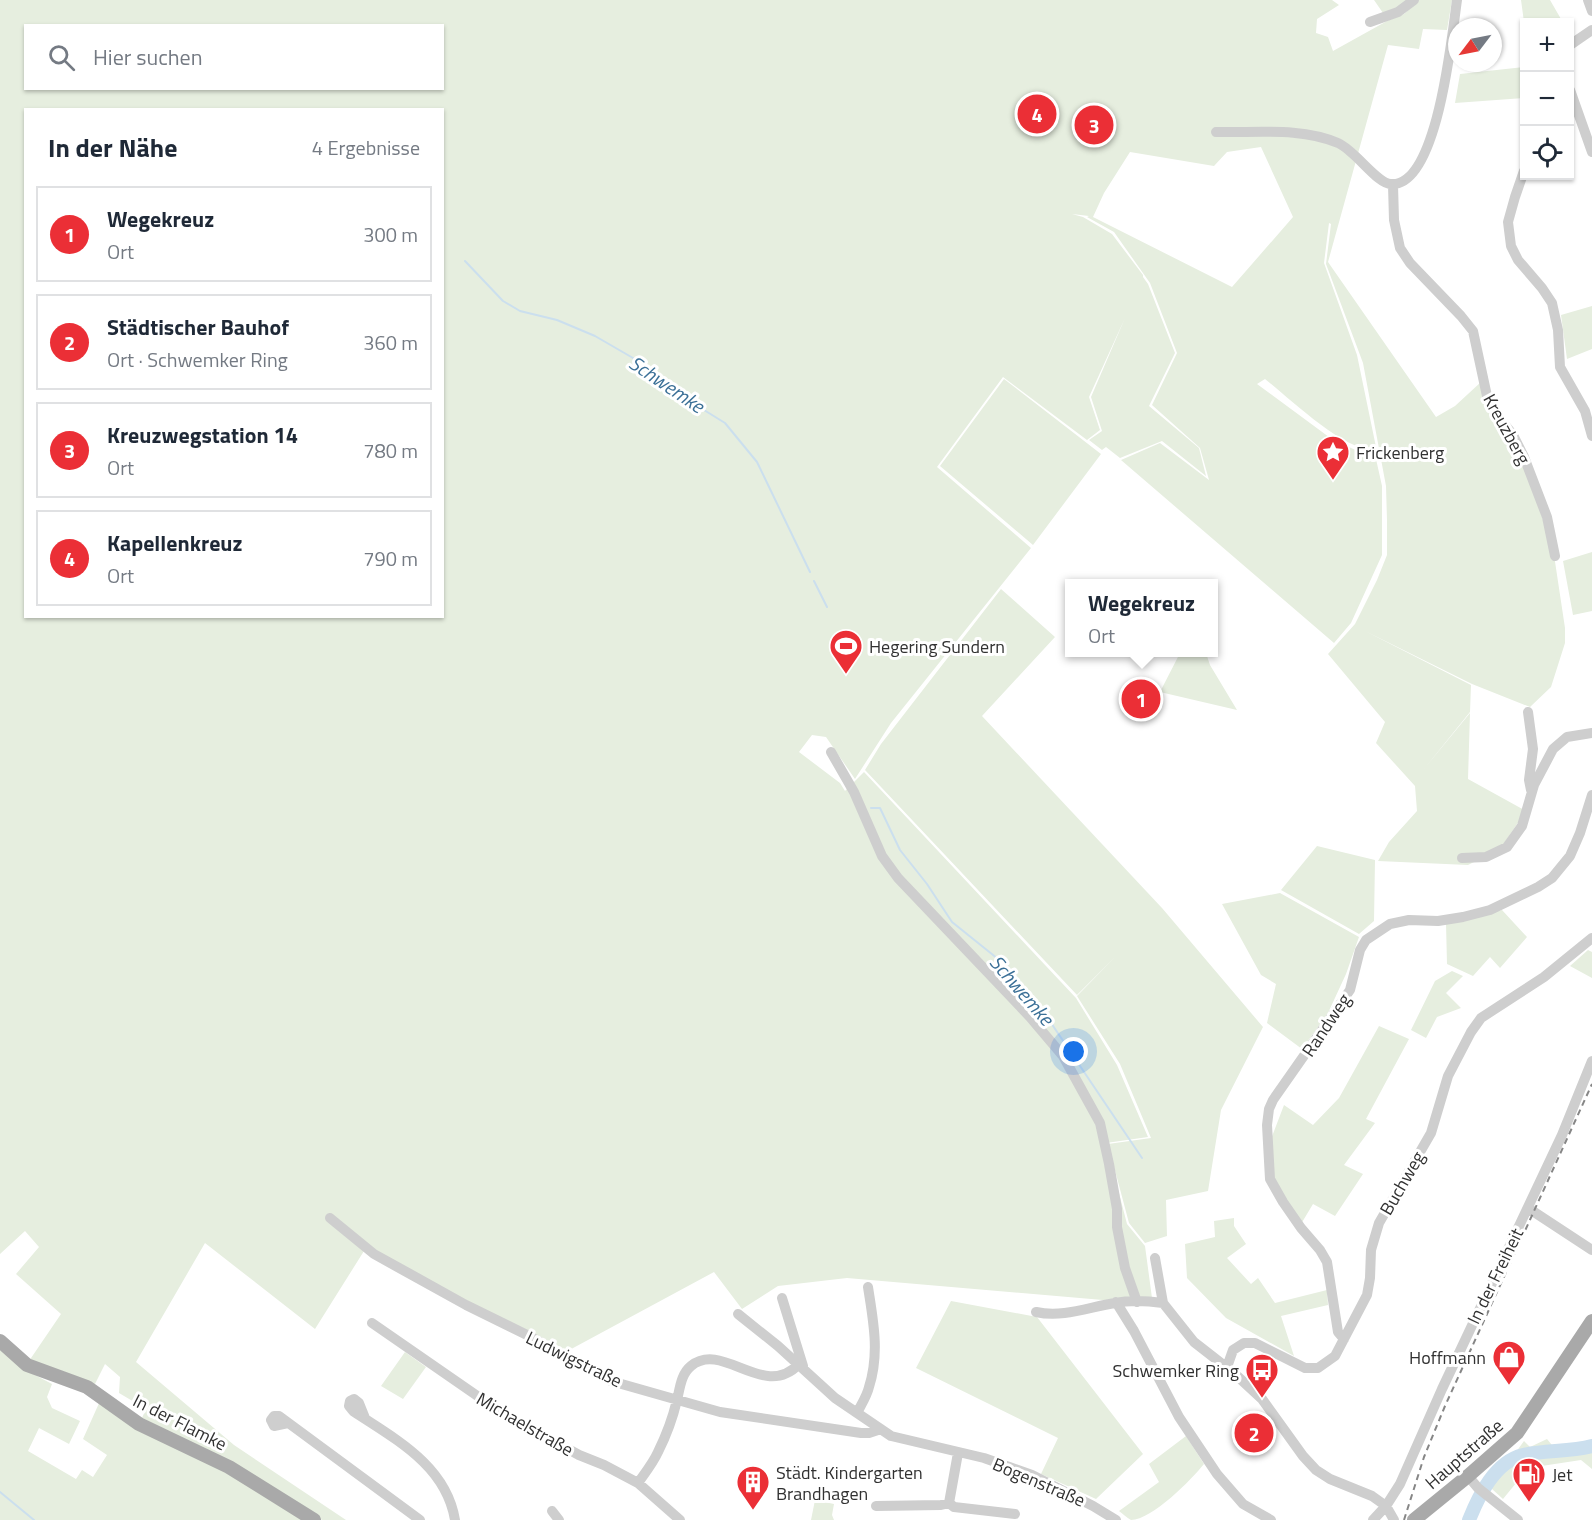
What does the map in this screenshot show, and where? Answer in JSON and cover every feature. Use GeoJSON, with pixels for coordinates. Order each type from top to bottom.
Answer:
{"type":"FeatureCollection","features":[{"type":"Feature","properties":{"kind":"main road","name":"Hauptstraße"},"geometry":{"type":"LineString","coordinates":[[1414,1520],[1517,1433],[1592,1321]]}},
{"type":"Feature","properties":{"kind":"main road","name":"In der Flamke"},"geometry":{"type":"LineString","coordinates":[[0,1341],[27,1365],[87,1388],[139,1424],[229,1467],[314,1520]]}},
{"type":"Feature","properties":{"kind":"street"},"geometry":{"type":"LineString","coordinates":[[1370,22],[1398,12],[1414,0]]}},
{"type":"Feature","properties":{"kind":"street"},"geometry":{"type":"LineString","coordinates":[[1216,132],[1308,134],[1339,143],[1347,148],[1381,181],[1393,184],[1405,179],[1417,168],[1422,159],[1437,119],[1457,0]]}},
{"type":"Feature","properties":{"kind":"street"},"geometry":{"type":"LineString","coordinates":[[1588,0],[1592,11]]}},
{"type":"Feature","properties":{"kind":"street"},"geometry":{"type":"LineString","coordinates":[[1574,42],[1592,30]]}},
{"type":"Feature","properties":{"kind":"street"},"geometry":{"type":"LineString","coordinates":[[1574,103],[1592,152]]}},
{"type":"Feature","properties":{"kind":"street"},"geometry":{"type":"LineString","coordinates":[[1521,180],[1510,216],[1508,230],[1510,246],[1518,260],[1552,303],[1558,330],[1560,368],[1585,411],[1592,436]]}},
{"type":"Feature","properties":{"kind":"street","name":"Kreuzberg"},"geometry":{"type":"LineString","coordinates":[[1393,184],[1394,220],[1400,248],[1410,263],[1473,331],[1487,396],[1496,414],[1516,441],[1528,467],[1547,517],[1555,556]]}},
{"type":"Feature","properties":{"kind":"street"},"geometry":{"type":"LineString","coordinates":[[1528,712],[1533,749],[1529,780],[1532,793]]}},
{"type":"Feature","properties":{"kind":"street"},"geometry":{"type":"LineString","coordinates":[[1462,858],[1486,857],[1507,847],[1522,826],[1537,778],[1555,745],[1567,737],[1592,733]]}},
{"type":"Feature","properties":{"kind":"street"},"geometry":{"type":"LineString","coordinates":[[831,752],[854,792],[882,856],[898,878],[1030,1017],[1063,1056],[1100,1123],[1117,1209],[1117,1227],[1125,1268],[1137,1302]]}},
{"type":"Feature","properties":{"kind":"street","name":"Randweg"},"geometry":{"type":"LineString","coordinates":[[1344,1339],[1338,1332],[1328,1267],[1324,1257],[1294,1218],[1270,1179],[1267,1137],[1271,1104],[1350,990],[1360,950],[1366,940],[1390,924],[1416,920],[1443,921],[1472,915],[1496,908],[1538,887],[1552,878],[1570,856],[1592,795]]}},
{"type":"Feature","properties":{"kind":"street","name":"Buchweg"},"geometry":{"type":"LineString","coordinates":[[1227,1367],[1233,1350],[1240,1344],[1251,1342],[1305,1368],[1318,1368],[1332,1359],[1369,1288],[1371,1250],[1376,1230],[1400,1184],[1431,1133],[1448,1076],[1471,1032],[1481,1018],[1535,984],[1592,938]]}},
{"type":"Feature","properties":{"kind":"street","name":"In der Freiheit"},"geometry":{"type":"LineString","coordinates":[[1373,1520],[1386,1506],[1400,1484],[1442,1389],[1562,1135],[1592,1061]]}},
{"type":"Feature","properties":{"kind":"street","name":"In der Freiheit"},"geometry":{"type":"LineString","coordinates":[[1528,1208],[1592,1250]]}},
{"type":"Feature","properties":{"kind":"street","name":"Ludwigstraße"},"geometry":{"type":"LineString","coordinates":[[330,1218],[374,1254],[611,1381],[720,1412],[861,1433],[881,1429]]}},
{"type":"Feature","properties":{"kind":"street"},"geometry":{"type":"LineString","coordinates":[[1155,1258],[1163,1303],[1194,1342],[1227,1367],[1262,1400],[1316,1470],[1330,1479],[1372,1496],[1386,1506],[1394,1520]]}},
{"type":"Feature","properties":{"kind":"street"},"geometry":{"type":"LineString","coordinates":[[857,1413],[869,1387],[874,1364],[876,1338],[868,1287]]}},
{"type":"Feature","properties":{"kind":"street","name":"Bogenstraße"},"geometry":{"type":"LineString","coordinates":[[782,1298],[801,1366]]}},
{"type":"Feature","properties":{"kind":"street"},"geometry":{"type":"LineString","coordinates":[[1116,1302],[1134,1331],[1179,1417],[1217,1474],[1243,1504],[1271,1520]]}},
{"type":"Feature","properties":{"kind":"street"},"geometry":{"type":"LineString","coordinates":[[1036,1312],[1048,1315],[1116,1302],[1163,1303]]}},
{"type":"Feature","properties":{"kind":"street","name":"Bogenstraße"},"geometry":{"type":"LineString","coordinates":[[738,1314],[801,1366],[835,1398],[891,1436],[984,1458],[1032,1475],[1116,1520]]}},
{"type":"Feature","properties":{"kind":"street","name":"Michaelstraße"},"geometry":{"type":"LineString","coordinates":[[372,1323],[502,1413],[579,1455],[638,1483],[680,1520]]}},
{"type":"Feature","properties":{"kind":"street"},"geometry":{"type":"LineString","coordinates":[[638,1483],[658,1453],[687,1370],[702,1360],[718,1360],[748,1371],[772,1376],[801,1366]]}},
{"type":"Feature","properties":{"kind":"street"},"geometry":{"type":"LineString","coordinates":[[365,1418],[431,1468],[447,1493],[455,1520]]}},
{"type":"Feature","properties":{"kind":"street"},"geometry":{"type":"LineString","coordinates":[[288,1423],[420,1520]]}},
{"type":"Feature","properties":{"kind":"street"},"geometry":{"type":"LineString","coordinates":[[949,1503],[958,1453]]}},
{"type":"Feature","properties":{"kind":"street"},"geometry":{"type":"LineString","coordinates":[[1468,1476],[1478,1488],[1518,1520]]}},
{"type":"Feature","properties":{"kind":"street"},"geometry":{"type":"LineString","coordinates":[[876,1506],[949,1503]]}},
{"type":"Feature","properties":{"kind":"street"},"geometry":{"type":"LineString","coordinates":[[949,1503],[954,1507],[1015,1514]]}},
{"type":"Feature","properties":{"kind":"green space"},"geometry":{"type":"Polygon","coordinates":[[[0,0],[1332,0],[1339,5],[1317,19],[1316,33],[1328,37],[1333,51],[1404,14],[1419,0],[1452,0],[1447,30],[1423,29],[1419,49],[1388,45],[1328,262],[1436,417],[1455,406],[1481,382],[1525,463],[1554,555],[1565,628],[1565,643],[1551,687],[1530,707],[1472,684],[1365,631],[1471,685],[1470,712],[1424,769],[1470,713],[1468,779],[1526,811],[1500,849],[1468,865],[1378,861],[1389,842],[1417,811],[1415,786],[1376,743],[1385,722],[1328,654],[1355,624],[1387,555],[1386,486],[1363,363],[1326,264],[1331,224],[1329,223],[1324,263],[1357,355],[1376,447],[1373,450],[1361,448],[1347,442],[1317,422],[1265,379],[1257,384],[1333,440],[1376,459],[1382,486],[1382,555],[1351,623],[1334,643],[1121,460],[1160,443],[1209,480],[1200,448],[1152,405],[1177,353],[1150,283],[1114,232],[1087,217],[1089,216],[1072,214],[1083,217],[1112,234],[1148,284],[1175,353],[1149,406],[1199,448],[1206,476],[1162,441],[1120,458],[1106,447],[1102,450],[1089,440],[1102,431],[1091,397],[1125,318],[1089,397],[1100,430],[1087,440],[1003,377],[937,467],[1031,548],[891,723],[855,779],[826,737],[812,735],[799,752],[840,783],[845,791],[864,772],[1076,998],[1117,1065],[1148,1137],[1106,1143],[1127,1224],[1145,1246],[1152,1298],[1126,1302],[847,1278],[778,1286],[742,1309],[714,1272],[562,1354],[364,1251],[315,1329],[205,1243],[136,1362],[234,1445],[346,1520],[322,1520],[249,1473],[142,1418],[146,1409],[119,1393],[120,1377],[105,1364],[94,1386],[29,1361],[61,1314],[16,1274],[39,1247],[25,1231],[0,1254],[0,0]],[[1261,147],[1227,152],[1214,166],[1130,152],[1104,193],[1093,217],[1232,287],[1293,217],[1261,147]]]}},
{"type":"Feature","properties":{"kind":"green space"},"geometry":{"type":"Polygon","coordinates":[[[1374,0],[1407,0],[1401,6],[1383,13],[1374,0]]]}},
{"type":"Feature","properties":{"kind":"green space"},"geometry":{"type":"Polygon","coordinates":[[[1521,0],[1550,0],[1560,18],[1523,18],[1521,0]]]}},
{"type":"Feature","properties":{"kind":"green space"},"geometry":{"type":"Polygon","coordinates":[[[1520,67],[1520,98],[1455,103],[1460,74],[1502,72],[1502,69],[1520,67]]]}},
{"type":"Feature","properties":{"kind":"green space"},"geometry":{"type":"Polygon","coordinates":[[[1592,306],[1592,349],[1567,359],[1561,315],[1592,306]]]}},
{"type":"Feature","properties":{"kind":"green space"},"geometry":{"type":"Polygon","coordinates":[[[1004,379],[1101,454],[1033,545],[940,466],[1004,379]]]}},
{"type":"Feature","properties":{"kind":"green space"},"geometry":{"type":"Polygon","coordinates":[[[1592,552],[1592,611],[1573,615],[1563,561],[1592,552]]]}},
{"type":"Feature","properties":{"kind":"green space"},"geometry":{"type":"Polygon","coordinates":[[[1001,589],[1055,637],[982,716],[1162,908],[1263,1027],[1221,1110],[1208,1191],[1166,1200],[1167,1236],[1145,1243],[1129,1223],[1108,1144],[1151,1138],[1120,1064],[1077,996],[1115,957],[1077,995],[865,770],[881,744],[1001,589]]]}},
{"type":"Feature","properties":{"kind":"green space"},"geometry":{"type":"Polygon","coordinates":[[[1178,657],[1207,657],[1237,710],[1160,692],[1178,657]]]}},
{"type":"Feature","properties":{"kind":"green space"},"geometry":{"type":"Polygon","coordinates":[[[1317,846],[1375,860],[1374,921],[1359,934],[1281,890],[1317,846]]]}},
{"type":"Feature","properties":{"kind":"green space"},"geometry":{"type":"Polygon","coordinates":[[[1280,893],[1359,937],[1346,974],[1328,1013],[1302,1049],[1267,1023],[1276,984],[1261,975],[1222,904],[1280,893]]]}},
{"type":"Feature","properties":{"kind":"green space"},"geometry":{"type":"Polygon","coordinates":[[[1502,910],[1527,937],[1500,968],[1490,957],[1473,976],[1447,964],[1446,923],[1502,910]]]}},
{"type":"Feature","properties":{"kind":"green space"},"geometry":{"type":"Polygon","coordinates":[[[1588,950],[1592,952],[1592,978],[1570,966],[1588,950]]]}},
{"type":"Feature","properties":{"kind":"green space"},"geometry":{"type":"Polygon","coordinates":[[[1452,971],[1463,976],[1446,993],[1461,1008],[1437,1017],[1426,1038],[1411,1030],[1435,981],[1452,971]]]}},
{"type":"Feature","properties":{"kind":"green space"},"geometry":{"type":"Polygon","coordinates":[[[1379,1026],[1409,1039],[1366,1119],[1375,1123],[1344,1165],[1363,1174],[1335,1216],[1313,1204],[1301,1224],[1275,1183],[1268,1147],[1284,1105],[1313,1125],[1339,1098],[1379,1026]]]}},
{"type":"Feature","properties":{"kind":"green space"},"geometry":{"type":"Polygon","coordinates":[[[1234,1218],[1234,1226],[1246,1244],[1227,1258],[1251,1284],[1258,1278],[1275,1303],[1327,1290],[1328,1305],[1281,1316],[1294,1356],[1226,1318],[1187,1278],[1185,1244],[1215,1237],[1214,1221],[1234,1218]]]}},
{"type":"Feature","properties":{"kind":"green space"},"geometry":{"type":"Polygon","coordinates":[[[951,1301],[1037,1317],[1143,1454],[1096,1499],[1041,1474],[1058,1438],[916,1368],[951,1301]]]}},
{"type":"Feature","properties":{"kind":"green space"},"geometry":{"type":"Polygon","coordinates":[[[0,1348],[22,1368],[52,1384],[47,1397],[52,1408],[80,1421],[69,1444],[39,1428],[28,1451],[76,1479],[82,1470],[93,1477],[107,1455],[83,1439],[100,1401],[222,1469],[306,1520],[0,1520],[0,1348]]]}},
{"type":"Feature","properties":{"kind":"green space"},"geometry":{"type":"Polygon","coordinates":[[[405,1352],[426,1367],[403,1399],[381,1386],[405,1352]]]}},
{"type":"Feature","properties":{"kind":"green space"},"geometry":{"type":"Polygon","coordinates":[[[1186,1436],[1204,1464],[1198,1471],[1171,1498],[1150,1513],[1131,1520],[1119,1511],[1159,1482],[1149,1464],[1186,1436]]]}},
{"type":"Feature","properties":{"kind":"green space"},"geometry":{"type":"Polygon","coordinates":[[[1547,1439],[1556,1450],[1592,1440],[1592,1469],[1581,1460],[1535,1467],[1524,1478],[1521,1477],[1503,1499],[1489,1484],[1503,1464],[1524,1441],[1530,1447],[1547,1439]]]}},
{"type":"Feature","properties":{"kind":"green space"},"geometry":{"type":"Polygon","coordinates":[[[815,1500],[834,1504],[832,1515],[834,1520],[811,1520],[815,1500]]]}},
{"type":"Feature","properties":{"kind":"waterway","name":"Schwemke"},"geometry":{"type":"LineString","coordinates":[[465,261],[503,301],[520,311],[557,320],[595,336],[633,358],[675,392],[725,423],[757,462],[810,572]]}},
{"type":"Feature","properties":{"kind":"waterway","name":"Schwemke"},"geometry":{"type":"LineString","coordinates":[[814,581],[827,607]]}},
{"type":"Feature","properties":{"kind":"waterway","name":"Schwemke"},"geometry":{"type":"LineString","coordinates":[[871,808],[880,808],[900,850],[927,884],[952,922],[1008,967],[1043,1011],[1142,1158]]}},
{"type":"Feature","properties":{"kind":"waterway"},"geometry":{"type":"LineString","coordinates":[[1469,1520],[1489,1481],[1496,1472],[1513,1459],[1532,1453],[1592,1446]]}},
{"type":"Feature","properties":{"kind":"waterway"},"geometry":{"type":"LineString","coordinates":[[0,1492],[34,1520]]}},
{"type":"Feature","properties":{"kind":"railway"},"geometry":{"type":"LineString","coordinates":[[1404,1520],[1424,1457],[1445,1406],[1592,1084]]}},
{"type":"Feature","properties":{"kind":"place","name":"Kapellenkreuz"},"geometry":{"type":"Point","coordinates":[1037,114]}},
{"type":"Feature","properties":{"kind":"place","name":"Kreuzwegstation 14"},"geometry":{"type":"Point","coordinates":[1094,125]}},
{"type":"Feature","properties":{"kind":"place","name":"Frickenberg"},"geometry":{"type":"Point","coordinates":[1333,481]}},
{"type":"Feature","properties":{"kind":"place","name":"Hegering Sundern"},"geometry":{"type":"Point","coordinates":[846,675]}},
{"type":"Feature","properties":{"kind":"place","name":"Wegekreuz"},"geometry":{"type":"Point","coordinates":[1141,699]}},
{"type":"Feature","properties":{"kind":"place","name":"Hoffmann"},"geometry":{"type":"Point","coordinates":[1509,1386]}},
{"type":"Feature","properties":{"kind":"place","name":"Schwemker Ring"},"geometry":{"type":"Point","coordinates":[1262,1399]}},
{"type":"Feature","properties":{"kind":"place","name":"Städtischer Bauhof"},"geometry":{"type":"Point","coordinates":[1254,1433]}},
{"type":"Feature","properties":{"kind":"place","name":"Jet"},"geometry":{"type":"Point","coordinates":[1529,1503]}},
{"type":"Feature","properties":{"kind":"place","name":"Städt. Kindergarten Brandhagen"},"geometry":{"type":"Point","coordinates":[753,1511]}}]}
